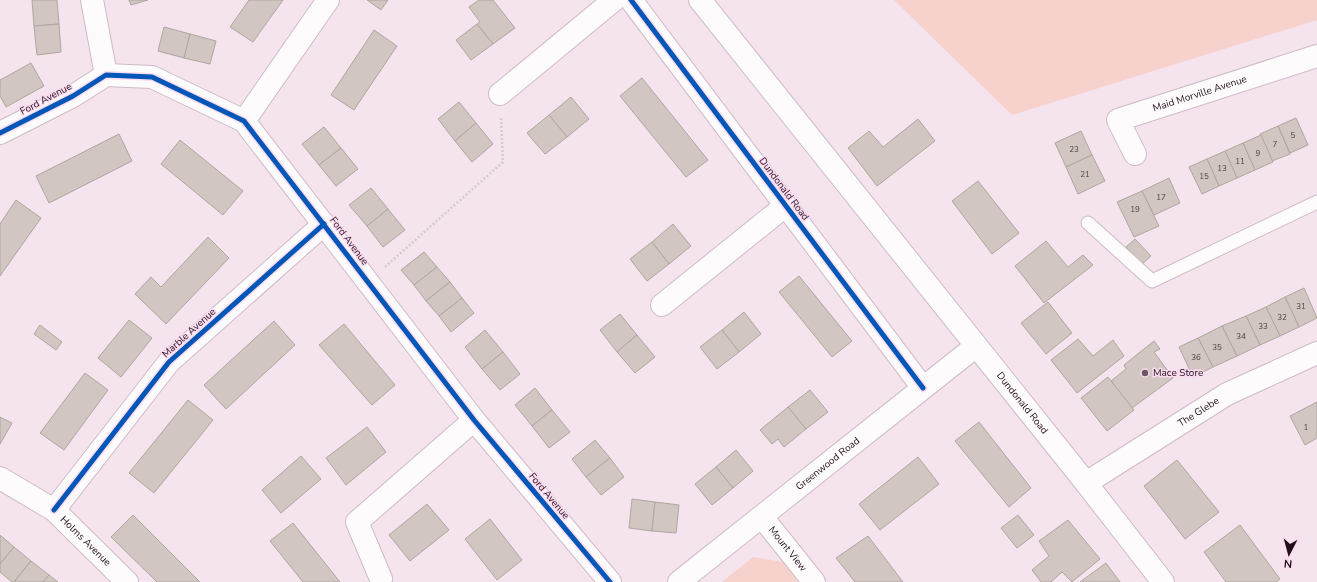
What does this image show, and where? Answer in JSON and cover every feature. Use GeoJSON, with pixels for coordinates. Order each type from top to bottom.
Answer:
{"type":"FeatureCollection","features":[{"type":"Feature","properties":{"kind":"street"},"geometry":{"type":"LineString","coordinates":[[92,0],[106,75]]}},
{"type":"Feature","properties":{"kind":"street"},"geometry":{"type":"LineString","coordinates":[[244,121],[328,0]]}},
{"type":"Feature","properties":{"kind":"street"},"geometry":{"type":"LineString","coordinates":[[500,94],[614,0]]}},
{"type":"Feature","properties":{"kind":"street","name":"Dundonald Road"},"geometry":{"type":"LineString","coordinates":[[630,0],[923,388]]}},
{"type":"Feature","properties":{"kind":"street","name":"Dundonald Road"},"geometry":{"type":"LineString","coordinates":[[700,0],[1086,483],[1163,582]]}},
{"type":"Feature","properties":{"kind":"street","name":"Maid Morville Avenue"},"geometry":{"type":"LineString","coordinates":[[1135,154],[1118,120],[1317,56]]}},
{"type":"Feature","properties":{"kind":"street","name":"Ford Avenue"},"geometry":{"type":"LineString","coordinates":[[0,133],[73,96],[106,75],[152,77],[244,121],[474,420],[610,582]]}},
{"type":"Feature","properties":{"kind":"street","name":"Dundonald Road"},"geometry":{"type":"LineString","coordinates":[[662,306],[785,206]]}},
{"type":"Feature","properties":{"kind":"street","name":"Marble Avenue"},"geometry":{"type":"LineString","coordinates":[[54,510],[169,362],[324,224]]}},
{"type":"Feature","properties":{"kind":"street","name":"Greenwood Road"},"geometry":{"type":"LineString","coordinates":[[679,582],[976,346]]}},
{"type":"Feature","properties":{"kind":"street","name":"The Glebe"},"geometry":{"type":"LineString","coordinates":[[1086,483],[1226,394],[1317,353]]}},
{"type":"Feature","properties":{"kind":"street"},"geometry":{"type":"LineString","coordinates":[[381,578],[357,522],[474,420]]}},
{"type":"Feature","properties":{"kind":"street","name":"Holms Avenue"},"geometry":{"type":"LineString","coordinates":[[0,478],[54,510],[127,582]]}},
{"type":"Feature","properties":{"kind":"street","name":"Mount View"},"geometry":{"type":"LineString","coordinates":[[762,517],[814,582]]}},
{"type":"Feature","properties":{"kind":"lane"},"geometry":{"type":"LineString","coordinates":[[1088,223],[1152,281],[1317,202]]}},
{"type":"Feature","properties":{"kind":"path"},"geometry":{"type":"LineString","coordinates":[[368,281],[503,162],[500,94]]}},
{"type":"Feature","properties":{"kind":"shaded area"},"geometry":{"type":"Polygon","coordinates":[[[894,0],[1317,0],[1317,20],[1012,115],[894,0]]]}},
{"type":"Feature","properties":{"kind":"shaded area"},"geometry":{"type":"Polygon","coordinates":[[[753,557],[783,562],[798,582],[722,582],[753,557]]]}},
{"type":"Feature","properties":{"kind":"building"},"geometry":{"type":"Polygon","coordinates":[[[32,0],[57,0],[59,24],[34,26],[32,0]]]}},
{"type":"Feature","properties":{"kind":"building"},"geometry":{"type":"Polygon","coordinates":[[[129,0],[148,0],[131,5],[129,0]]]}},
{"type":"Feature","properties":{"kind":"building"},"geometry":{"type":"Polygon","coordinates":[[[249,0],[283,0],[253,42],[230,27],[249,0]]]}},
{"type":"Feature","properties":{"kind":"building"},"geometry":{"type":"Polygon","coordinates":[[[367,0],[388,0],[381,10],[367,0]]]}},
{"type":"Feature","properties":{"kind":"building"},"geometry":{"type":"Polygon","coordinates":[[[479,0],[493,0],[515,28],[493,44],[477,24],[480,22],[469,7],[479,0]]]}},
{"type":"Feature","properties":{"kind":"building"},"geometry":{"type":"Polygon","coordinates":[[[59,24],[61,52],[37,55],[34,26],[59,24]]]}},
{"type":"Feature","properties":{"kind":"building"},"geometry":{"type":"Polygon","coordinates":[[[477,24],[493,44],[471,60],[456,40],[477,24]]]}},
{"type":"Feature","properties":{"kind":"building"},"geometry":{"type":"Polygon","coordinates":[[[164,27],[190,34],[184,58],[158,51],[164,27]]]}},
{"type":"Feature","properties":{"kind":"building"},"geometry":{"type":"Polygon","coordinates":[[[374,30],[397,46],[354,110],[331,95],[374,30]]]}},
{"type":"Feature","properties":{"kind":"building"},"geometry":{"type":"Polygon","coordinates":[[[190,34],[216,41],[210,64],[184,58],[190,34]]]}},
{"type":"Feature","properties":{"kind":"building"},"geometry":{"type":"Polygon","coordinates":[[[31,63],[44,86],[6,107],[0,96],[0,80],[31,63]]]}},
{"type":"Feature","properties":{"kind":"building"},"geometry":{"type":"Polygon","coordinates":[[[642,78],[708,160],[686,177],[620,96],[642,78]]]}},
{"type":"Feature","properties":{"kind":"building"},"geometry":{"type":"Polygon","coordinates":[[[571,97],[589,119],[567,137],[549,115],[571,97]]]}},
{"type":"Feature","properties":{"kind":"building"},"geometry":{"type":"Polygon","coordinates":[[[459,102],[476,123],[455,141],[438,119],[459,102]]]}},
{"type":"Feature","properties":{"kind":"building"},"geometry":{"type":"Polygon","coordinates":[[[549,115],[567,137],[545,154],[527,133],[549,115]]]}},
{"type":"Feature","properties":{"kind":"building"},"geometry":{"type":"Polygon","coordinates":[[[1296,118],[1308,145],[1290,153],[1278,126],[1296,118]]]}},
{"type":"Feature","properties":{"kind":"building"},"geometry":{"type":"Polygon","coordinates":[[[918,119],[935,141],[877,186],[848,148],[869,131],[883,147],[918,119]]]}},
{"type":"Feature","properties":{"kind":"building"},"geometry":{"type":"Polygon","coordinates":[[[476,123],[493,144],[472,162],[455,141],[476,123]]]}},
{"type":"Feature","properties":{"kind":"building"},"geometry":{"type":"Polygon","coordinates":[[[1278,126],[1290,154],[1272,161],[1260,134],[1278,126]]]}},
{"type":"Feature","properties":{"kind":"building"},"geometry":{"type":"Polygon","coordinates":[[[324,127],[341,148],[319,165],[302,144],[324,127]]]}},
{"type":"Feature","properties":{"kind":"building"},"geometry":{"type":"Polygon","coordinates":[[[1081,131],[1092,155],[1066,167],[1055,143],[1081,131]]]}},
{"type":"Feature","properties":{"kind":"building"},"geometry":{"type":"Polygon","coordinates":[[[119,134],[132,161],[49,203],[36,176],[119,134]]]}},
{"type":"Feature","properties":{"kind":"building"},"geometry":{"type":"Polygon","coordinates":[[[1261,135],[1273,162],[1255,170],[1243,143],[1261,135]]]}},
{"type":"Feature","properties":{"kind":"building"},"geometry":{"type":"Polygon","coordinates":[[[180,140],[243,191],[223,215],[161,164],[180,140]]]}},
{"type":"Feature","properties":{"kind":"building"},"geometry":{"type":"Polygon","coordinates":[[[1243,143],[1255,170],[1237,178],[1225,151],[1243,143]]]}},
{"type":"Feature","properties":{"kind":"building"},"geometry":{"type":"Polygon","coordinates":[[[341,148],[358,169],[336,186],[319,165],[341,148]]]}},
{"type":"Feature","properties":{"kind":"building"},"geometry":{"type":"Polygon","coordinates":[[[1225,151],[1237,178],[1219,186],[1207,159],[1225,151]]]}},
{"type":"Feature","properties":{"kind":"building"},"geometry":{"type":"Polygon","coordinates":[[[1092,155],[1105,181],[1078,194],[1066,167],[1092,155]]]}},
{"type":"Feature","properties":{"kind":"building"},"geometry":{"type":"Polygon","coordinates":[[[1207,159],[1219,186],[1202,194],[1189,167],[1207,159]]]}},
{"type":"Feature","properties":{"kind":"building"},"geometry":{"type":"Polygon","coordinates":[[[1169,178],[1180,203],[1154,215],[1142,191],[1169,178]]]}},
{"type":"Feature","properties":{"kind":"building"},"geometry":{"type":"Polygon","coordinates":[[[978,181],[1019,233],[992,254],[952,201],[978,181]]]}},
{"type":"Feature","properties":{"kind":"building"},"geometry":{"type":"Polygon","coordinates":[[[371,188],[388,209],[367,226],[349,205],[371,188]]]}},
{"type":"Feature","properties":{"kind":"building"},"geometry":{"type":"Polygon","coordinates":[[[1142,191],[1159,226],[1134,237],[1117,202],[1142,191]]]}},
{"type":"Feature","properties":{"kind":"building"},"geometry":{"type":"Polygon","coordinates":[[[16,200],[41,218],[0,276],[0,224],[16,200]]]}},
{"type":"Feature","properties":{"kind":"building"},"geometry":{"type":"Polygon","coordinates":[[[388,209],[405,230],[383,247],[367,226],[388,209]]]}},
{"type":"Feature","properties":{"kind":"building"},"geometry":{"type":"Polygon","coordinates":[[[673,224],[691,246],[669,264],[652,242],[673,224]]]}},
{"type":"Feature","properties":{"kind":"building"},"geometry":{"type":"Polygon","coordinates":[[[208,237],[229,258],[166,324],[135,294],[151,277],[161,287],[208,237]]]}},
{"type":"Feature","properties":{"kind":"building"},"geometry":{"type":"Polygon","coordinates":[[[1135,239],[1151,256],[1142,264],[1126,247],[1135,239]]]}},
{"type":"Feature","properties":{"kind":"building"},"geometry":{"type":"Polygon","coordinates":[[[1046,241],[1068,267],[1083,255],[1093,265],[1044,303],[1015,266],[1046,241]]]}},
{"type":"Feature","properties":{"kind":"building"},"geometry":{"type":"Polygon","coordinates":[[[652,242],[669,264],[647,281],[630,259],[652,242]]]}},
{"type":"Feature","properties":{"kind":"building"},"geometry":{"type":"Polygon","coordinates":[[[424,252],[437,267],[414,285],[401,270],[424,252]]]}},
{"type":"Feature","properties":{"kind":"building"},"geometry":{"type":"Polygon","coordinates":[[[437,267],[450,282],[426,301],[414,285],[437,267]]]}},
{"type":"Feature","properties":{"kind":"building"},"geometry":{"type":"Polygon","coordinates":[[[799,276],[852,341],[832,357],[779,292],[799,276]]]}},
{"type":"Feature","properties":{"kind":"building"},"geometry":{"type":"Polygon","coordinates":[[[450,282],[462,298],[439,316],[426,301],[450,282]]]}},
{"type":"Feature","properties":{"kind":"building"},"geometry":{"type":"Polygon","coordinates":[[[1304,288],[1317,318],[1299,327],[1285,297],[1304,288]]]}},
{"type":"Feature","properties":{"kind":"building"},"geometry":{"type":"Polygon","coordinates":[[[1285,297],[1299,327],[1280,336],[1266,307],[1285,297]]]}},
{"type":"Feature","properties":{"kind":"building"},"geometry":{"type":"Polygon","coordinates":[[[462,298],[474,313],[451,332],[439,316],[462,298]]]}},
{"type":"Feature","properties":{"kind":"building"},"geometry":{"type":"Polygon","coordinates":[[[1048,302],[1072,333],[1046,354],[1021,323],[1048,302]]]}},
{"type":"Feature","properties":{"kind":"building"},"geometry":{"type":"Polygon","coordinates":[[[1266,307],[1280,336],[1260,345],[1246,316],[1266,307]]]}},
{"type":"Feature","properties":{"kind":"building"},"geometry":{"type":"Polygon","coordinates":[[[744,312],[761,334],[739,352],[722,330],[744,312]]]}},
{"type":"Feature","properties":{"kind":"building"},"geometry":{"type":"Polygon","coordinates":[[[620,314],[637,335],[617,352],[600,330],[620,314]]]}},
{"type":"Feature","properties":{"kind":"building"},"geometry":{"type":"Polygon","coordinates":[[[1246,316],[1260,345],[1237,356],[1222,326],[1246,316]]]}},
{"type":"Feature","properties":{"kind":"building"},"geometry":{"type":"Polygon","coordinates":[[[129,320],[152,338],[121,377],[98,358],[129,320]]]}},
{"type":"Feature","properties":{"kind":"building"},"geometry":{"type":"Polygon","coordinates":[[[274,321],[295,345],[226,409],[204,385],[274,321]]]}},
{"type":"Feature","properties":{"kind":"building"},"geometry":{"type":"Polygon","coordinates":[[[344,324],[395,385],[372,405],[319,345],[344,324]]]}},
{"type":"Feature","properties":{"kind":"building"},"geometry":{"type":"Polygon","coordinates":[[[40,325],[62,342],[56,350],[34,334],[40,325]]]}},
{"type":"Feature","properties":{"kind":"building"},"geometry":{"type":"Polygon","coordinates":[[[1222,326],[1237,356],[1213,367],[1198,338],[1222,326]]]}},
{"type":"Feature","properties":{"kind":"building"},"geometry":{"type":"Polygon","coordinates":[[[485,330],[503,352],[482,369],[465,347],[485,330]]]}},
{"type":"Feature","properties":{"kind":"building"},"geometry":{"type":"Polygon","coordinates":[[[722,330],[739,352],[717,369],[700,347],[722,330]]]}},
{"type":"Feature","properties":{"kind":"building"},"geometry":{"type":"Polygon","coordinates":[[[637,335],[655,357],[635,373],[617,352],[637,335]]]}},
{"type":"Feature","properties":{"kind":"building"},"geometry":{"type":"Polygon","coordinates":[[[1198,338],[1213,367],[1193,377],[1179,347],[1198,338]]]}},
{"type":"Feature","properties":{"kind":"building"},"geometry":{"type":"Polygon","coordinates":[[[1078,339],[1093,356],[1113,340],[1124,356],[1077,393],[1051,360],[1078,339]]]}},
{"type":"Feature","properties":{"kind":"building","name":"Mace Store"},"geometry":{"type":"Polygon","coordinates":[[[1154,341],[1160,349],[1154,352],[1173,378],[1132,408],[1111,381],[1126,369],[1124,365],[1154,341]]]}},
{"type":"Feature","properties":{"kind":"building"},"geometry":{"type":"Polygon","coordinates":[[[503,352],[520,374],[500,390],[482,369],[503,352]]]}},
{"type":"Feature","properties":{"kind":"building"},"geometry":{"type":"Polygon","coordinates":[[[85,373],[108,390],[64,450],[40,433],[85,373]]]}},
{"type":"Feature","properties":{"kind":"building"},"geometry":{"type":"Polygon","coordinates":[[[1108,377],[1134,410],[1107,431],[1081,398],[1108,377]]]}},
{"type":"Feature","properties":{"kind":"building"},"geometry":{"type":"Polygon","coordinates":[[[535,388],[552,410],[532,426],[515,405],[535,388]]]}},
{"type":"Feature","properties":{"kind":"building"},"geometry":{"type":"Polygon","coordinates":[[[810,390],[828,412],[806,429],[788,407],[810,390]]]}},
{"type":"Feature","properties":{"kind":"building"},"geometry":{"type":"Polygon","coordinates":[[[188,400],[213,420],[154,493],[129,473],[188,400]]]}},
{"type":"Feature","properties":{"kind":"building"},"geometry":{"type":"Polygon","coordinates":[[[1317,402],[1317,438],[1305,445],[1290,416],[1317,402]]]}},
{"type":"Feature","properties":{"kind":"building"},"geometry":{"type":"Polygon","coordinates":[[[788,407],[806,429],[784,447],[778,439],[772,444],[760,430],[788,407]]]}},
{"type":"Feature","properties":{"kind":"building"},"geometry":{"type":"Polygon","coordinates":[[[552,410],[570,432],[549,448],[532,426],[552,410]]]}},
{"type":"Feature","properties":{"kind":"building"},"geometry":{"type":"Polygon","coordinates":[[[0,417],[12,423],[0,444],[0,417]]]}},
{"type":"Feature","properties":{"kind":"building"},"geometry":{"type":"Polygon","coordinates":[[[979,422],[1031,488],[1009,507],[955,441],[979,422]]]}},
{"type":"Feature","properties":{"kind":"building"},"geometry":{"type":"Polygon","coordinates":[[[367,427],[386,452],[346,485],[326,458],[367,427]]]}},
{"type":"Feature","properties":{"kind":"building"},"geometry":{"type":"Polygon","coordinates":[[[595,440],[610,458],[586,477],[572,459],[595,440]]]}},
{"type":"Feature","properties":{"kind":"building"},"geometry":{"type":"Polygon","coordinates":[[[736,450],[753,471],[733,488],[716,467],[736,450]]]}},
{"type":"Feature","properties":{"kind":"building"},"geometry":{"type":"Polygon","coordinates":[[[301,456],[321,479],[281,513],[262,490],[301,456]]]}},
{"type":"Feature","properties":{"kind":"building"},"geometry":{"type":"Polygon","coordinates":[[[918,457],[939,484],[880,530],[859,504],[918,457]]]}},
{"type":"Feature","properties":{"kind":"building"},"geometry":{"type":"Polygon","coordinates":[[[610,458],[624,477],[601,495],[586,477],[610,458]]]}},
{"type":"Feature","properties":{"kind":"building"},"geometry":{"type":"Polygon","coordinates":[[[1177,460],[1219,512],[1185,539],[1144,486],[1177,460]]]}},
{"type":"Feature","properties":{"kind":"building"},"geometry":{"type":"Polygon","coordinates":[[[716,467],[733,488],[712,505],[695,484],[716,467]]]}},
{"type":"Feature","properties":{"kind":"building"},"geometry":{"type":"Polygon","coordinates":[[[632,499],[655,502],[652,531],[629,528],[632,499]]]}},
{"type":"Feature","properties":{"kind":"building"},"geometry":{"type":"Polygon","coordinates":[[[655,502],[679,505],[676,533],[652,531],[655,502]]]}},
{"type":"Feature","properties":{"kind":"building"},"geometry":{"type":"Polygon","coordinates":[[[427,504],[449,530],[410,561],[389,535],[427,504]]]}},
{"type":"Feature","properties":{"kind":"building"},"geometry":{"type":"Polygon","coordinates":[[[133,515],[200,582],[157,582],[111,537],[133,515]]]}},
{"type":"Feature","properties":{"kind":"building"},"geometry":{"type":"Polygon","coordinates":[[[1018,515],[1034,535],[1017,548],[1001,528],[1018,515]]]}},
{"type":"Feature","properties":{"kind":"building"},"geometry":{"type":"Polygon","coordinates":[[[490,519],[522,560],[497,580],[465,539],[490,519]]]}},
{"type":"Feature","properties":{"kind":"building"},"geometry":{"type":"Polygon","coordinates":[[[1068,520],[1100,559],[1072,582],[1062,572],[1051,582],[1041,582],[1032,570],[1049,556],[1039,541],[1068,520]]]}},
{"type":"Feature","properties":{"kind":"building"},"geometry":{"type":"Polygon","coordinates":[[[293,523],[340,582],[303,582],[270,541],[293,523]]]}},
{"type":"Feature","properties":{"kind":"building"},"geometry":{"type":"Polygon","coordinates":[[[1240,525],[1280,579],[1276,582],[1226,582],[1204,552],[1240,525]]]}},
{"type":"Feature","properties":{"kind":"building"},"geometry":{"type":"Polygon","coordinates":[[[0,535],[14,547],[0,564],[0,535]]]}},
{"type":"Feature","properties":{"kind":"building"},"geometry":{"type":"Polygon","coordinates":[[[868,536],[903,582],[855,582],[836,558],[868,536]]]}},
{"type":"Feature","properties":{"kind":"building"},"geometry":{"type":"Polygon","coordinates":[[[14,547],[31,561],[14,582],[12,582],[0,572],[0,564],[14,547]]]}},
{"type":"Feature","properties":{"kind":"building"},"geometry":{"type":"Polygon","coordinates":[[[31,561],[49,575],[43,582],[14,582],[31,561]]]}},
{"type":"Feature","properties":{"kind":"building"},"geometry":{"type":"Polygon","coordinates":[[[1106,563],[1120,582],[1080,582],[1106,563]]]}},
{"type":"Feature","properties":{"kind":"building"},"geometry":{"type":"Polygon","coordinates":[[[49,575],[58,582],[43,582],[49,575]]]}},
{"type":"Feature","properties":{"kind":"cycle path"},"geometry":{"type":"LineString","coordinates":[[631,0],[923,388]]}},
{"type":"Feature","properties":{"kind":"cycle path"},"geometry":{"type":"LineString","coordinates":[[0,133],[73,96],[106,75],[152,77],[244,121],[474,420],[610,582]]}},
{"type":"Feature","properties":{"kind":"cycle path"},"geometry":{"type":"LineString","coordinates":[[54,510],[169,362],[324,224]]}},
{"type":"Feature","properties":{"kind":"place","name":"Mace Store"},"geometry":{"type":"Point","coordinates":[1145,373]}}]}
